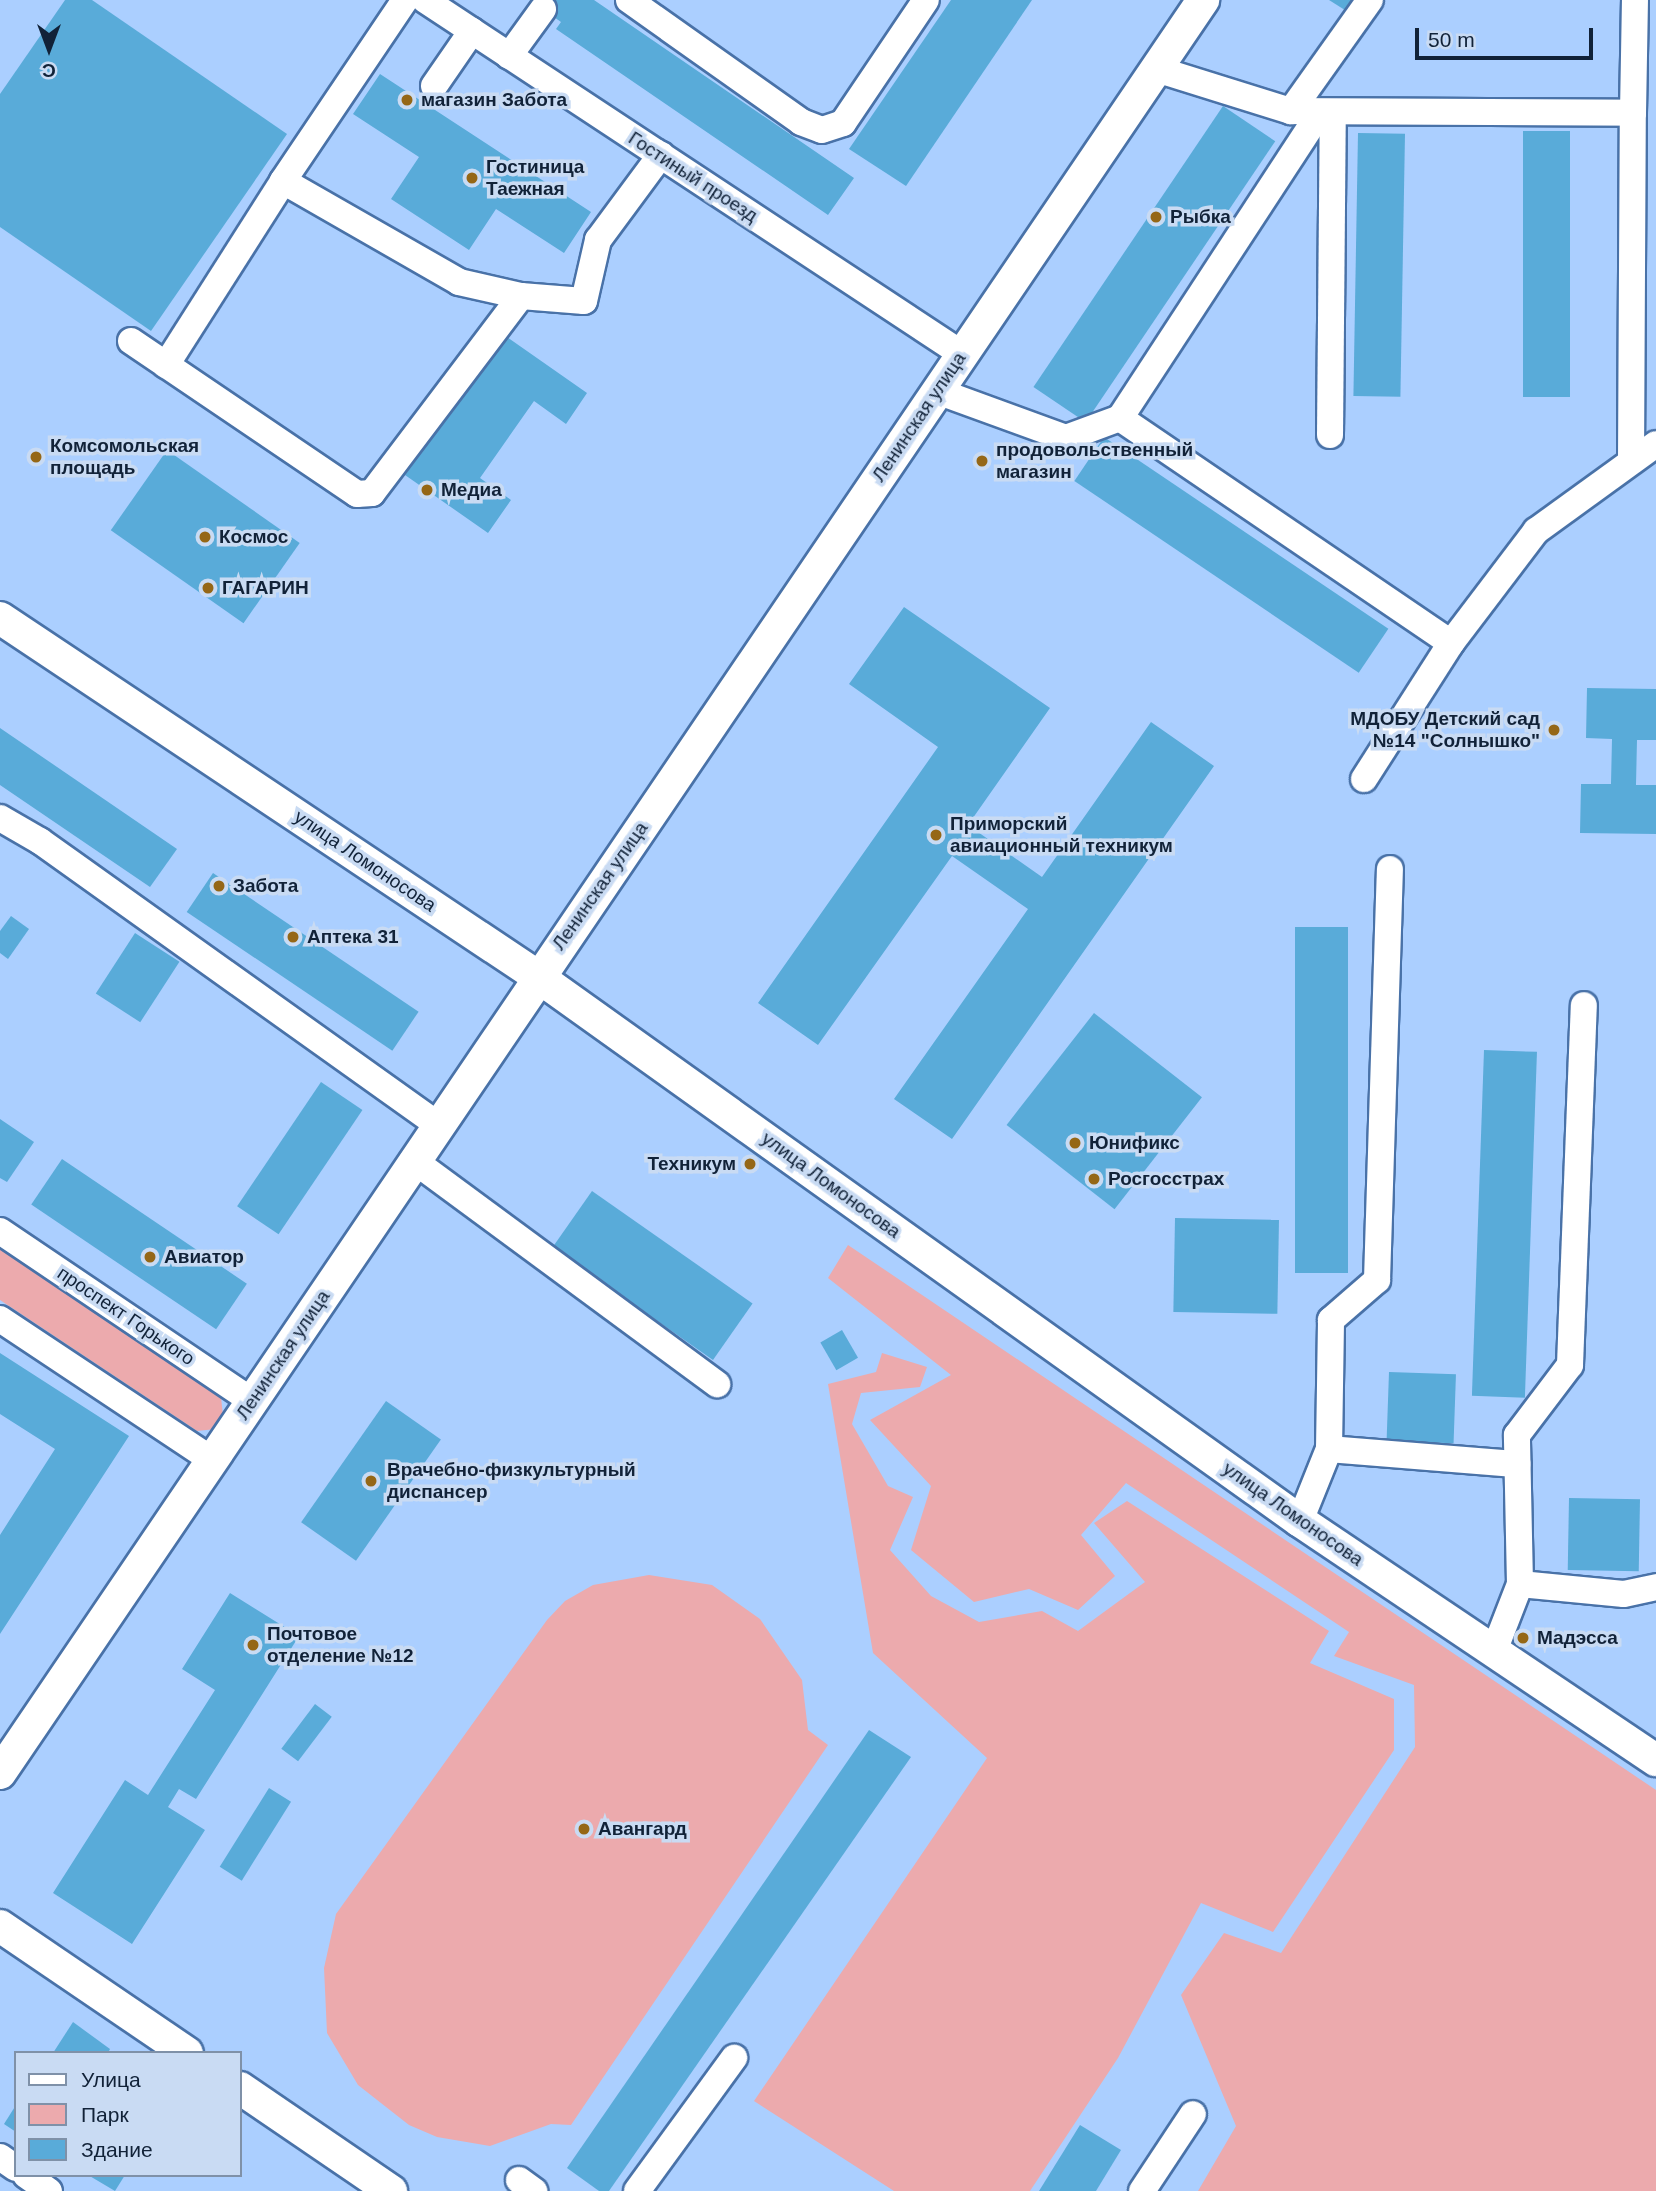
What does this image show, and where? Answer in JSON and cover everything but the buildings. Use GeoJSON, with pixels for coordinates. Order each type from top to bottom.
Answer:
{"type":"FeatureCollection","features":[{"type":"Feature","properties":{"kind":"main road","name":"Ленинская улица"},"geometry":{"type":"LineString","coordinates":[[0,1773],[537,976],[1203,0]]}},
{"type":"Feature","properties":{"kind":"main road","name":"улица Ломоносова"},"geometry":{"type":"LineString","coordinates":[[0,618],[537,976],[1300,1521],[1656,1760]]}},
{"type":"Feature","properties":{"kind":"main road"},"geometry":{"type":"LineString","coordinates":[[0,1926],[184,2051]]}},
{"type":"Feature","properties":{"kind":"main road"},"geometry":{"type":"LineString","coordinates":[[242,2090],[358,2182],[391,2191]]}},
{"type":"Feature","properties":{"kind":"street"},"geometry":{"type":"LineString","coordinates":[[166,365],[405,0]]}},
{"type":"Feature","properties":{"kind":"street","name":"Гостиный проезд"},"geometry":{"type":"LineString","coordinates":[[425,0],[962,354]]}},
{"type":"Feature","properties":{"kind":"street"},"geometry":{"type":"LineString","coordinates":[[629,0],[801,122],[822,130],[843,123],[926,0]]}},
{"type":"Feature","properties":{"kind":"street"},"geometry":{"type":"LineString","coordinates":[[1291,111],[1370,0]]}},
{"type":"Feature","properties":{"kind":"street"},"geometry":{"type":"LineString","coordinates":[[1630,461],[1635,0]]}},
{"type":"Feature","properties":{"kind":"street"},"geometry":{"type":"LineString","coordinates":[[509,56],[542,9]]}},
{"type":"Feature","properties":{"kind":"street"},"geometry":{"type":"LineString","coordinates":[[434,86],[472,31]]}},
{"type":"Feature","properties":{"kind":"street"},"geometry":{"type":"LineString","coordinates":[[1156,69],[1291,111],[1326,114],[1633,113]]}},
{"type":"Feature","properties":{"kind":"street"},"geometry":{"type":"LineString","coordinates":[[937,391],[1066,438],[1120,418],[1326,114]]}},
{"type":"Feature","properties":{"kind":"street"},"geometry":{"type":"LineString","coordinates":[[1326,114],[1330,435]]}},
{"type":"Feature","properties":{"kind":"street"},"geometry":{"type":"LineString","coordinates":[[284,181],[458,282],[522,296],[584,301],[598,240],[661,155]]}},
{"type":"Feature","properties":{"kind":"street"},"geometry":{"type":"LineString","coordinates":[[131,341],[357,494],[372,493],[522,296]]}},
{"type":"Feature","properties":{"kind":"street"},"geometry":{"type":"LineString","coordinates":[[1120,418],[1451,643]]}},
{"type":"Feature","properties":{"kind":"street"},"geometry":{"type":"LineString","coordinates":[[1364,779],[1451,643],[1536,531],[1656,444]]}},
{"type":"Feature","properties":{"kind":"street"},"geometry":{"type":"LineString","coordinates":[[0,818],[74,865],[438,1125]]}},
{"type":"Feature","properties":{"kind":"street"},"geometry":{"type":"LineString","coordinates":[[1300,1521],[1329,1449],[1331,1320],[1377,1279],[1390,869]]}},
{"type":"Feature","properties":{"kind":"street"},"geometry":{"type":"LineString","coordinates":[[1494,1651],[1520,1584],[1517,1436],[1570,1365],[1584,1004]]}},
{"type":"Feature","properties":{"kind":"street"},"geometry":{"type":"LineString","coordinates":[[414,1160],[717,1384]]}},
{"type":"Feature","properties":{"kind":"street","name":"проспект Горького"},"geometry":{"type":"LineString","coordinates":[[0,1231],[252,1401]]}},
{"type":"Feature","properties":{"kind":"street"},"geometry":{"type":"LineString","coordinates":[[0,1320],[212,1460]]}},
{"type":"Feature","properties":{"kind":"street"},"geometry":{"type":"LineString","coordinates":[[1329,1449],[1517,1464]]}},
{"type":"Feature","properties":{"kind":"street"},"geometry":{"type":"LineString","coordinates":[[1520,1584],[1624,1594],[1656,1587]]}},
{"type":"Feature","properties":{"kind":"street"},"geometry":{"type":"LineString","coordinates":[[637,2191],[734,2058]]}},
{"type":"Feature","properties":{"kind":"street"},"geometry":{"type":"LineString","coordinates":[[1142,2191],[1193,2114]]}},
{"type":"Feature","properties":{"kind":"street"},"geometry":{"type":"LineString","coordinates":[[29,2177],[49,2191]]}},
{"type":"Feature","properties":{"kind":"green space"},"geometry":{"type":"Polygon","coordinates":[[[848,1245],[1656,1790],[1656,2191],[1198,2191],[1236,2126],[1181,1995],[1224,1933],[1281,1953],[1415,1747],[1414,1685],[1334,1656],[1349,1632],[1126,1483],[1081,1535],[1115,1576],[1078,1610],[1029,1589],[974,1602],[911,1550],[931,1486],[870,1420],[951,1375],[828,1278],[848,1245]]]}},
{"type":"Feature","properties":{"kind":"green space"},"geometry":{"type":"Polygon","coordinates":[[[0,1247],[221,1397],[223,1416],[216,1429],[197,1431],[0,1300],[0,1247]]]}},
{"type":"Feature","properties":{"kind":"green space"},"geometry":{"type":"Polygon","coordinates":[[[882,1353],[927,1367],[920,1387],[861,1393],[852,1424],[888,1486],[913,1497],[890,1550],[931,1596],[979,1622],[1042,1611],[1078,1631],[1145,1582],[1094,1523],[1127,1501],[1329,1631],[1310,1663],[1394,1699],[1394,1750],[1273,1932],[1201,1903],[1118,2058],[1030,2191],[894,2191],[754,2101],[987,1758],[873,1653],[828,1384],[876,1372],[882,1353]]]}},
{"type":"Feature","properties":{"kind":"green space","name":"Авангард"},"geometry":{"type":"Polygon","coordinates":[[[649,1575],[712,1585],[760,1619],[802,1680],[808,1730],[828,1745],[571,2125],[551,2124],[490,2146],[437,2137],[409,2125],[358,2085],[327,2033],[324,1968],[336,1914],[547,1620],[565,1601],[593,1585],[649,1575]]]}},
{"type":"Feature","properties":{"kind":"place","name":"магазин Забота"},"geometry":{"type":"Point","coordinates":[407,100]}},
{"type":"Feature","properties":{"kind":"place","name":"Гостиница Таежная"},"geometry":{"type":"Point","coordinates":[472,178]}},
{"type":"Feature","properties":{"kind":"place","name":"Рыбка"},"geometry":{"type":"Point","coordinates":[1156,217]}},
{"type":"Feature","properties":{"kind":"place","name":"Комсомольская площадь"},"geometry":{"type":"Point","coordinates":[36,457]}},
{"type":"Feature","properties":{"kind":"place","name":"продовольственный магазин"},"geometry":{"type":"Point","coordinates":[982,461]}},
{"type":"Feature","properties":{"kind":"place","name":"Медиа"},"geometry":{"type":"Point","coordinates":[427,490]}},
{"type":"Feature","properties":{"kind":"place","name":"Космос"},"geometry":{"type":"Point","coordinates":[205,537]}},
{"type":"Feature","properties":{"kind":"place","name":"ГАГАРИН"},"geometry":{"type":"Point","coordinates":[208,588]}},
{"type":"Feature","properties":{"kind":"place","name":"МДОБУ Детский сад №14 \"Солнышко\""},"geometry":{"type":"Point","coordinates":[1554,730]}},
{"type":"Feature","properties":{"kind":"place","name":"Приморский авиационный техникум"},"geometry":{"type":"Point","coordinates":[936,835]}},
{"type":"Feature","properties":{"kind":"place","name":"Забота"},"geometry":{"type":"Point","coordinates":[219,886]}},
{"type":"Feature","properties":{"kind":"place","name":"Аптека 31"},"geometry":{"type":"Point","coordinates":[293,937]}},
{"type":"Feature","properties":{"kind":"place","name":"Юнификс"},"geometry":{"type":"Point","coordinates":[1075,1143]}},
{"type":"Feature","properties":{"kind":"place","name":"Техникум"},"geometry":{"type":"Point","coordinates":[750,1164]}},
{"type":"Feature","properties":{"kind":"place","name":"Росгосстрах"},"geometry":{"type":"Point","coordinates":[1094,1179]}},
{"type":"Feature","properties":{"kind":"place","name":"Авиатор"},"geometry":{"type":"Point","coordinates":[150,1257]}},
{"type":"Feature","properties":{"kind":"place","name":"Врачебно-физкультурный диспансер"},"geometry":{"type":"Point","coordinates":[371,1481]}},
{"type":"Feature","properties":{"kind":"place","name":"Мадэсса"},"geometry":{"type":"Point","coordinates":[1523,1638]}},
{"type":"Feature","properties":{"kind":"place","name":"Почтовое отделение №12"},"geometry":{"type":"Point","coordinates":[253,1645]}},
{"type":"Feature","properties":{"kind":"place","name":"Авангард"},"geometry":{"type":"Point","coordinates":[584,1829]}}]}
